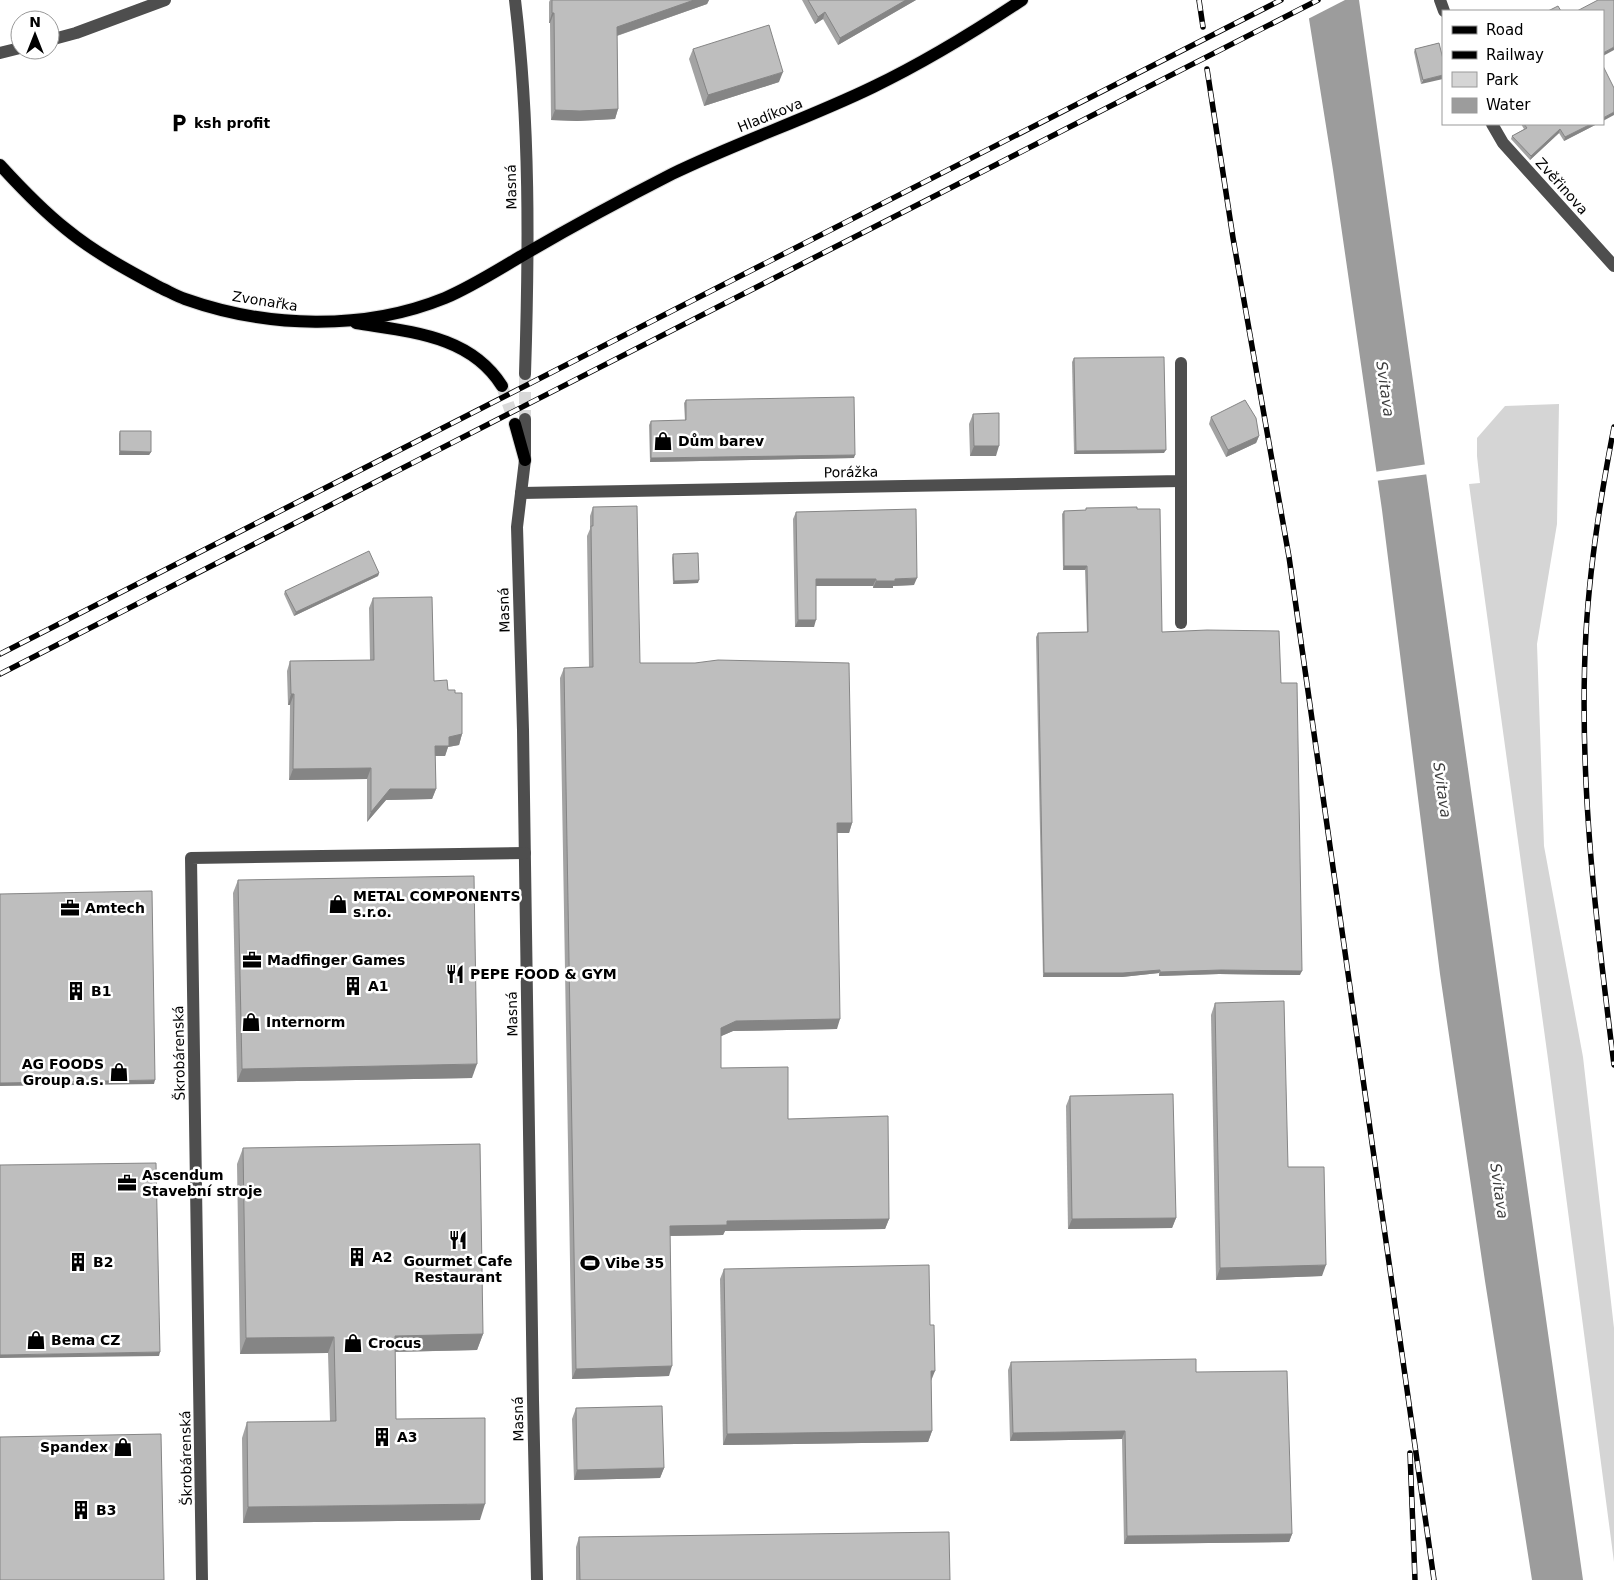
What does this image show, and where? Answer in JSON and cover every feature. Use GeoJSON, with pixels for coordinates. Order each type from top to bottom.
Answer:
{"type":"FeatureCollection","features":[{"type":"Feature","properties":{"kind":"main road","name":"Hladíkova"},"geometry":{"type":"LineString","coordinates":[[527,253],[671,175],[724,150],[835,105],[889,79],[982,27],[1022,0]]}},
{"type":"Feature","properties":{"kind":"main road","name":"Zvonařka"},"geometry":{"type":"LineString","coordinates":[[0,165],[37,203],[67,230],[113,261],[183,299],[250,317],[298,321],[344,321],[402,312],[444,298],[474,284],[527,253]]}},
{"type":"Feature","properties":{"kind":"main road"},"geometry":{"type":"LineString","coordinates":[[344,321],[426,335],[446,341],[480,360],[488,367],[502,386]]}},
{"type":"Feature","properties":{"kind":"main road"},"geometry":{"type":"LineString","coordinates":[[520,422],[525,460]]}},
{"type":"Feature","properties":{"kind":"street"},"geometry":{"type":"LineString","coordinates":[[60,37],[165,0]]}},
{"type":"Feature","properties":{"kind":"street","name":"Masná"},"geometry":{"type":"LineString","coordinates":[[513,3],[522,67],[527,166],[525,374]]}},
{"type":"Feature","properties":{"kind":"street","name":"Zvěřinova"},"geometry":{"type":"LineString","coordinates":[[1493,125],[1503,143],[1614,266]]}},
{"type":"Feature","properties":{"kind":"street"},"geometry":{"type":"LineString","coordinates":[[1181,363],[1181,623]]}},
{"type":"Feature","properties":{"kind":"street","name":"Masná"},"geometry":{"type":"LineString","coordinates":[[525,460],[517,527],[525,853],[532,1400],[537,1580]]}},
{"type":"Feature","properties":{"kind":"street","name":"Porážka"},"geometry":{"type":"LineString","coordinates":[[521,493],[1181,481]]}},
{"type":"Feature","properties":{"kind":"street","name":"Škrobárenská"},"geometry":{"type":"LineString","coordinates":[[202,1580],[191,858],[525,853]]}},
{"type":"Feature","properties":{"kind":"green space"},"geometry":{"type":"Polygon","coordinates":[[[1559,404],[1557,524],[1537,644],[1544,846],[1583,1057],[1614,1328],[1614,1562],[1548,1059],[1469,484],[1480,483],[1477,438],[1505,406],[1559,404]]]}},
{"type":"Feature","properties":{"kind":"water","name":"Svitava"},"geometry":{"type":"Polygon","coordinates":[[[1306,0],[1359,0],[1583,1580],[1532,1580],[1485,1281],[1440,974],[1382,510],[1333,170],[1306,0]]]}},
{"type":"Feature","properties":{"kind":"pier"},"geometry":{"type":"Polygon","coordinates":[[[1303,0],[1345,0],[1306,20],[1303,0]]]}},
{"type":"Feature","properties":{"kind":"pier"},"geometry":{"type":"Polygon","coordinates":[[[1428,464],[1429,474],[1375,481],[1374,472],[1428,464]]]}},
{"type":"Feature","properties":{"kind":"building"},"geometry":{"type":"Polygon","coordinates":[[[552,0],[694,0],[617,27],[618,109],[580,111],[555,110],[554,13],[552,13],[552,0]]]}},
{"type":"Feature","properties":{"kind":"building"},"geometry":{"type":"Polygon","coordinates":[[[808,0],[906,0],[840,38],[825,12],[818,17],[808,0]]]}},
{"type":"Feature","properties":{"kind":"building"},"geometry":{"type":"Polygon","coordinates":[[[1598,0],[1614,0],[1614,47],[1604,52],[1604,10],[1579,10],[1598,0]]]}},
{"type":"Feature","properties":{"kind":"building"},"geometry":{"type":"Polygon","coordinates":[[[1558,6],[1560,10],[1550,10],[1558,6]]]}},
{"type":"Feature","properties":{"kind":"building"},"geometry":{"type":"Polygon","coordinates":[[[769,25],[783,72],[708,95],[693,49],[769,25]]]}},
{"type":"Feature","properties":{"kind":"building"},"geometry":{"type":"Polygon","coordinates":[[[1439,43],[1442,55],[1442,75],[1423,80],[1415,49],[1439,43]]]}},
{"type":"Feature","properties":{"kind":"building"},"geometry":{"type":"Polygon","coordinates":[[[1604,68],[1614,88],[1614,112],[1604,117],[1604,68]]]}},
{"type":"Feature","properties":{"kind":"building"},"geometry":{"type":"Polygon","coordinates":[[[1525,125],[1589,125],[1565,137],[1560,129],[1531,156],[1512,136],[1527,128],[1525,125]]]}},
{"type":"Feature","properties":{"kind":"building"},"geometry":{"type":"Polygon","coordinates":[[[1164,357],[1166,450],[1076,451],[1074,358],[1164,357]]]}},
{"type":"Feature","properties":{"kind":"building"},"geometry":{"type":"Polygon","coordinates":[[[854,397],[855,455],[651,458],[651,421],[686,420],[686,400],[854,397]]]}},
{"type":"Feature","properties":{"kind":"building"},"geometry":{"type":"Polygon","coordinates":[[[1245,400],[1256,418],[1259,436],[1228,450],[1211,417],[1245,400]]]}},
{"type":"Feature","properties":{"kind":"building"},"geometry":{"type":"Polygon","coordinates":[[[999,413],[999,446],[974,446],[973,414],[999,413]]]}},
{"type":"Feature","properties":{"kind":"building"},"geometry":{"type":"Polygon","coordinates":[[[120,431],[151,431],[151,452],[120,451],[120,431]]]}},
{"type":"Feature","properties":{"kind":"building"},"geometry":{"type":"Polygon","coordinates":[[[637,506],[640,663],[695,663],[718,660],[849,663],[852,823],[837,823],[840,1019],[736,1021],[721,1028],[721,1068],[788,1067],[788,1119],[888,1116],[889,1219],[727,1221],[727,1225],[670,1226],[672,1366],[576,1369],[564,668],[593,667],[591,526],[593,526],[593,507],[637,506]]]}},
{"type":"Feature","properties":{"kind":"building"},"geometry":{"type":"Polygon","coordinates":[[[1137,507],[1137,509],[1160,509],[1162,632],[1207,630],[1279,631],[1281,683],[1297,683],[1302,971],[1221,970],[1160,972],[1160,970],[1123,973],[1044,973],[1038,633],[1088,632],[1087,566],[1064,566],[1064,511],[1086,510],[1086,508],[1137,507]]]}},
{"type":"Feature","properties":{"kind":"building"},"geometry":{"type":"Polygon","coordinates":[[[916,509],[917,578],[895,579],[895,581],[876,581],[876,579],[816,579],[816,620],[798,620],[796,512],[916,509]]]}},
{"type":"Feature","properties":{"kind":"building"},"geometry":{"type":"Polygon","coordinates":[[[369,551],[379,573],[296,612],[285,591],[369,551]]]}},
{"type":"Feature","properties":{"kind":"building"},"geometry":{"type":"Polygon","coordinates":[[[698,553],[699,580],[674,581],[673,554],[698,553]]]}},
{"type":"Feature","properties":{"kind":"building"},"geometry":{"type":"Polygon","coordinates":[[[432,597],[434,681],[447,680],[448,690],[462,693],[462,734],[449,737],[449,746],[435,746],[436,789],[390,789],[371,812],[371,768],[293,769],[294,694],[291,694],[290,661],[374,660],[373,598],[432,597]]]}},
{"type":"Feature","properties":{"kind":"building","name":"A1"},"geometry":{"type":"Polygon","coordinates":[[[474,876],[477,1064],[242,1069],[238,880],[474,876]]]}},
{"type":"Feature","properties":{"kind":"building","name":"B1"},"geometry":{"type":"Polygon","coordinates":[[[152,891],[155,1080],[0,1083],[0,894],[152,891]]]}},
{"type":"Feature","properties":{"kind":"building"},"geometry":{"type":"Polygon","coordinates":[[[1284,1001],[1288,1167],[1324,1167],[1326,1265],[1220,1268],[1215,1003],[1284,1001]]]}},
{"type":"Feature","properties":{"kind":"building"},"geometry":{"type":"Polygon","coordinates":[[[1173,1094],[1176,1218],[1072,1219],[1070,1096],[1173,1094]]]}},
{"type":"Feature","properties":{"kind":"building"},"geometry":{"type":"Polygon","coordinates":[[[480,1144],[483,1334],[395,1336],[396,1419],[485,1418],[485,1504],[248,1507],[247,1422],[336,1421],[334,1337],[246,1338],[243,1148],[480,1144]]]}},
{"type":"Feature","properties":{"kind":"building","name":"B2"},"geometry":{"type":"Polygon","coordinates":[[[156,1163],[160,1352],[0,1355],[0,1165],[156,1163]]]}},
{"type":"Feature","properties":{"kind":"building"},"geometry":{"type":"Polygon","coordinates":[[[929,1265],[930,1325],[934,1325],[935,1371],[931,1371],[932,1431],[727,1434],[724,1269],[929,1265]]]}},
{"type":"Feature","properties":{"kind":"building"},"geometry":{"type":"Polygon","coordinates":[[[1196,1359],[1196,1372],[1287,1371],[1292,1534],[1127,1536],[1125,1431],[1013,1433],[1011,1362],[1196,1359]]]}},
{"type":"Feature","properties":{"kind":"building"},"geometry":{"type":"Polygon","coordinates":[[[662,1406],[664,1468],[577,1470],[576,1408],[662,1406]]]}},
{"type":"Feature","properties":{"kind":"building","name":"B3"},"geometry":{"type":"Polygon","coordinates":[[[161,1434],[164,1580],[0,1580],[0,1437],[161,1434]]]}},
{"type":"Feature","properties":{"kind":"building"},"geometry":{"type":"Polygon","coordinates":[[[949,1532],[950,1580],[580,1580],[579,1537],[949,1532]]]}},
{"type":"Feature","properties":{"kind":"tunnel"},"geometry":{"type":"LineString","coordinates":[[525,374],[525,419]]}},
{"type":"Feature","properties":{"kind":"tunnel"},"geometry":{"type":"LineString","coordinates":[[502,386],[515,424]]}},
{"type":"Feature","properties":{"kind":"railway"},"geometry":{"type":"LineString","coordinates":[[1199,0],[1203,27]]}},
{"type":"Feature","properties":{"kind":"railway"},"geometry":{"type":"LineString","coordinates":[[0,654],[1281,0]]}},
{"type":"Feature","properties":{"kind":"railway"},"geometry":{"type":"LineString","coordinates":[[0,674],[1318,0]]}},
{"type":"Feature","properties":{"kind":"railway"},"geometry":{"type":"LineString","coordinates":[[1207,69],[1233,238],[1289,557],[1434,1580]]}},
{"type":"Feature","properties":{"kind":"railway"},"geometry":{"type":"LineString","coordinates":[[1614,427],[1593,554],[1586,632],[1584,686],[1584,741],[1590,849],[1614,1065]]}},
{"type":"Feature","properties":{"kind":"railway"},"geometry":{"type":"LineString","coordinates":[[1410,1453],[1415,1580]]}},
{"type":"Feature","properties":{"kind":"place","name":"ksh profit"},"geometry":{"type":"Point","coordinates":[179,123]}},
{"type":"Feature","properties":{"kind":"place","name":"Dům barev"},"geometry":{"type":"Point","coordinates":[663,441]}},
{"type":"Feature","properties":{"kind":"place","name":"METAL COMPONENTS s.r.o."},"geometry":{"type":"Point","coordinates":[338,904]}},
{"type":"Feature","properties":{"kind":"place","name":"Amtech"},"geometry":{"type":"Point","coordinates":[70,908]}},
{"type":"Feature","properties":{"kind":"place","name":"Madfinger Games"},"geometry":{"type":"Point","coordinates":[252,960]}},
{"type":"Feature","properties":{"kind":"place","name":"PEPE FOOD & GYM"},"geometry":{"type":"Point","coordinates":[455,974]}},
{"type":"Feature","properties":{"kind":"place","name":"A1"},"geometry":{"type":"Point","coordinates":[353,986]}},
{"type":"Feature","properties":{"kind":"place","name":"B1"},"geometry":{"type":"Point","coordinates":[76,991]}},
{"type":"Feature","properties":{"kind":"place","name":"Internorm"},"geometry":{"type":"Point","coordinates":[251,1022]}},
{"type":"Feature","properties":{"kind":"place","name":"AG FOODS Group a.s."},"geometry":{"type":"Point","coordinates":[119,1072]}},
{"type":"Feature","properties":{"kind":"place","name":"Ascendum Stavební stroje"},"geometry":{"type":"Point","coordinates":[127,1183]}},
{"type":"Feature","properties":{"kind":"place","name":"Gourmet Cafe Restaurant"},"geometry":{"type":"Point","coordinates":[458,1240]}},
{"type":"Feature","properties":{"kind":"place","name":"A2"},"geometry":{"type":"Point","coordinates":[357,1257]}},
{"type":"Feature","properties":{"kind":"place","name":"B2"},"geometry":{"type":"Point","coordinates":[78,1262]}},
{"type":"Feature","properties":{"kind":"place","name":"Vibe 35"},"geometry":{"type":"Point","coordinates":[590,1263]}},
{"type":"Feature","properties":{"kind":"place","name":"Bema CZ"},"geometry":{"type":"Point","coordinates":[36,1340]}},
{"type":"Feature","properties":{"kind":"place","name":"Crocus"},"geometry":{"type":"Point","coordinates":[353,1343]}},
{"type":"Feature","properties":{"kind":"place","name":"A3"},"geometry":{"type":"Point","coordinates":[382,1437]}},
{"type":"Feature","properties":{"kind":"place","name":"Spandex"},"geometry":{"type":"Point","coordinates":[123,1447]}},
{"type":"Feature","properties":{"kind":"place","name":"B3"},"geometry":{"type":"Point","coordinates":[81,1510]}}]}
